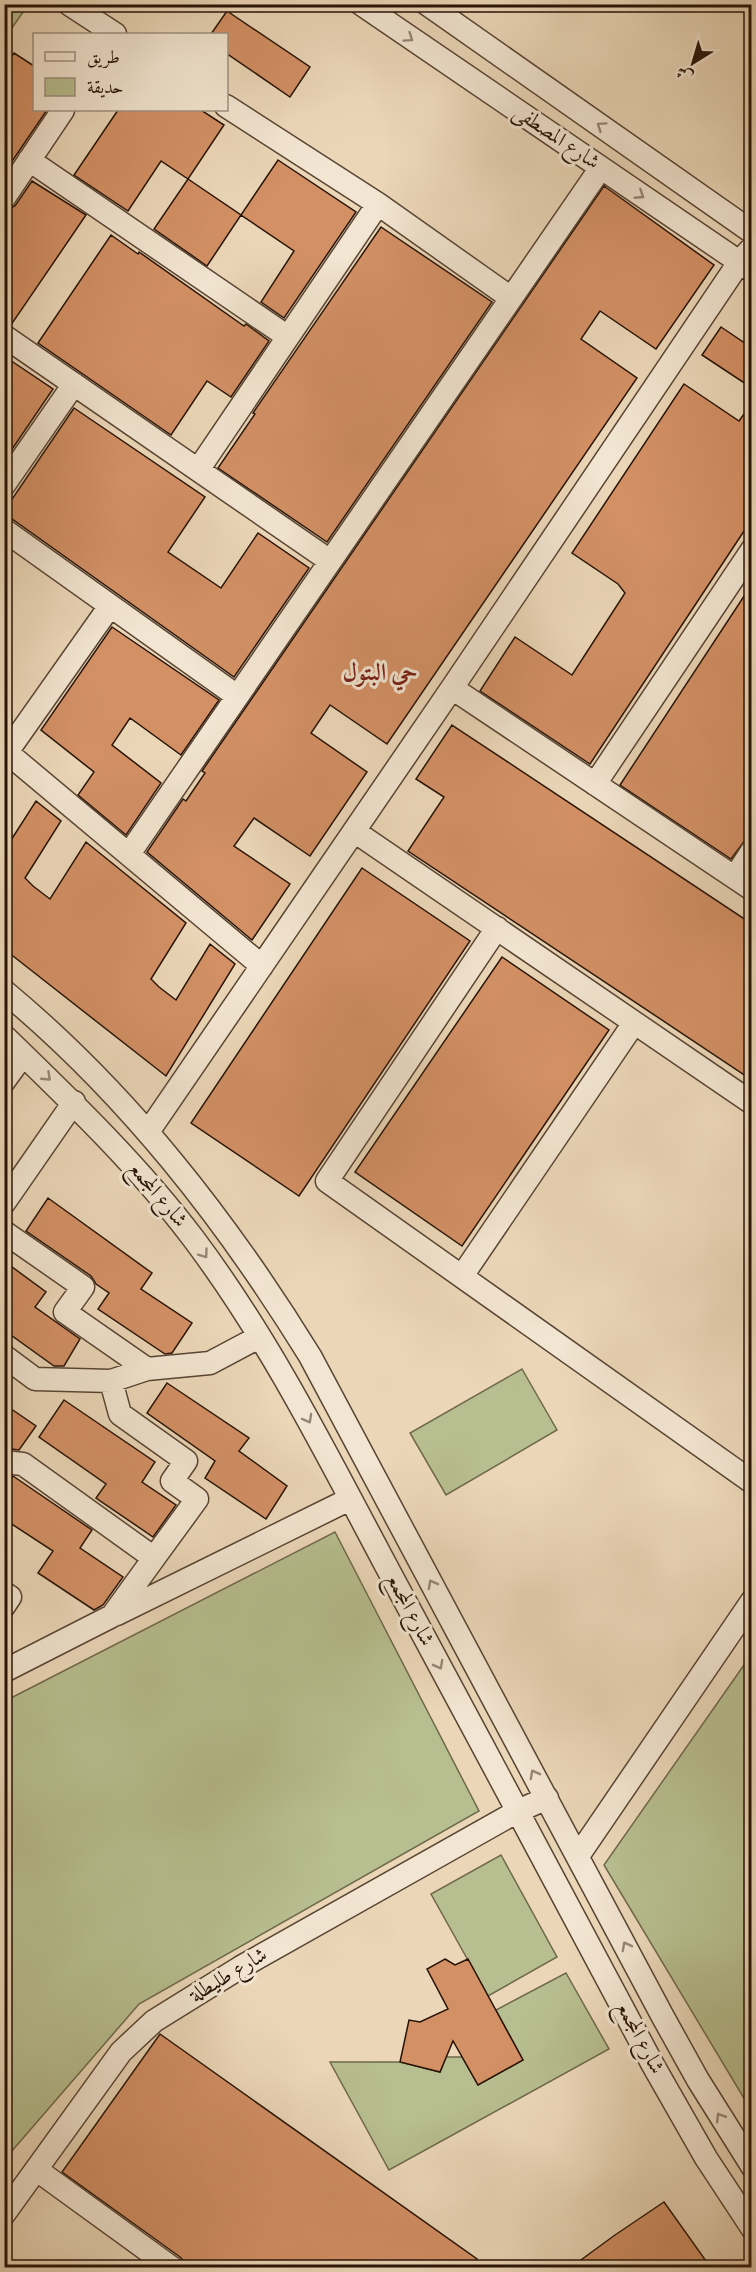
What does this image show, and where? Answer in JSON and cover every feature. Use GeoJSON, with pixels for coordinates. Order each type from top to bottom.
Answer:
{"type":"FeatureCollection","features":[{"type":"Feature","properties":{"kind":"street"},"geometry":{"type":"LineString","coordinates":[[69,4],[112,33]]}},
{"type":"Feature","properties":{"kind":"street","name":"شارع المصطفى"},"geometry":{"type":"LineString","coordinates":[[361,4],[600,169],[748,260]]}},
{"type":"Feature","properties":{"kind":"street","name":"شارع المصطفى"},"geometry":{"type":"LineString","coordinates":[[427,4],[752,232]]}},
{"type":"Feature","properties":{"kind":"street"},"geometry":{"type":"LineString","coordinates":[[228,107],[378,204],[511,298]]}},
{"type":"Feature","properties":{"kind":"street"},"geometry":{"type":"LineString","coordinates":[[4,198],[62,111]]}},
{"type":"Feature","properties":{"kind":"street"},"geometry":{"type":"LineString","coordinates":[[29,160],[288,337]]}},
{"type":"Feature","properties":{"kind":"street"},"geometry":{"type":"LineString","coordinates":[[129,854],[600,169]]}},
{"type":"Feature","properties":{"kind":"street"},"geometry":{"type":"LineString","coordinates":[[198,470],[378,204]]}},
{"type":"Feature","properties":{"kind":"street"},"geometry":{"type":"LineString","coordinates":[[148,1132],[748,260]]}},
{"type":"Feature","properties":{"kind":"street"},"geometry":{"type":"LineString","coordinates":[[4,336],[330,561]]}},
{"type":"Feature","properties":{"kind":"street"},"geometry":{"type":"LineString","coordinates":[[4,485],[74,384]]}},
{"type":"Feature","properties":{"kind":"street"},"geometry":{"type":"LineString","coordinates":[[4,530],[237,696]]}},
{"type":"Feature","properties":{"kind":"street"},"geometry":{"type":"LineString","coordinates":[[595,783],[752,550]]}},
{"type":"Feature","properties":{"kind":"street"},"geometry":{"type":"LineString","coordinates":[[110,606],[6,751],[262,966]]}},
{"type":"Feature","properties":{"kind":"street"},"geometry":{"type":"LineString","coordinates":[[453,688],[743,883],[752,851]]}},
{"type":"Feature","properties":{"kind":"street"},"geometry":{"type":"LineString","coordinates":[[354,831],[752,1103]]}},
{"type":"Feature","properties":{"kind":"street"},"geometry":{"type":"LineString","coordinates":[[498,928],[327,1180],[752,1482]]}},
{"type":"Feature","properties":{"kind":"street","name":"شارع المجمع"},"geometry":{"type":"LineString","coordinates":[[4,991],[56,1037],[148,1132],[231,1236],[310,1356],[698,2080],[752,2166]]}},
{"type":"Feature","properties":{"kind":"street"},"geometry":{"type":"LineString","coordinates":[[462,1276],[634,1023]]}},
{"type":"Feature","properties":{"kind":"street","name":"شارع المجمع"},"geometry":{"type":"LineString","coordinates":[[4,1036],[74,1102],[167,1205],[219,1274],[259,1337],[351,1499],[684,2121],[752,2228]]}},
{"type":"Feature","properties":{"kind":"street"},"geometry":{"type":"LineString","coordinates":[[4,1081],[23,1055]]}},
{"type":"Feature","properties":{"kind":"street"},"geometry":{"type":"LineString","coordinates":[[4,1203],[74,1102]]}},
{"type":"Feature","properties":{"kind":"street"},"geometry":{"type":"LineString","coordinates":[[4,1232],[83,1287],[65,1312],[147,1369]]}},
{"type":"Feature","properties":{"kind":"street"},"geometry":{"type":"LineString","coordinates":[[4,1356],[35,1379],[111,1381],[147,1369],[210,1363],[259,1337]]}},
{"type":"Feature","properties":{"kind":"street"},"geometry":{"type":"LineString","coordinates":[[111,1381],[120,1414],[186,1461],[172,1481],[197,1499],[112,1616]]}},
{"type":"Feature","properties":{"kind":"street"},"geometry":{"type":"LineString","coordinates":[[4,1462],[23,1464],[154,1558]]}},
{"type":"Feature","properties":{"kind":"street"},"geometry":{"type":"LineString","coordinates":[[4,1671],[351,1499]]}},
{"type":"Feature","properties":{"kind":"street"},"geometry":{"type":"LineString","coordinates":[[4,1593],[10,1597],[4,1606]]}},
{"type":"Feature","properties":{"kind":"street"},"geometry":{"type":"LineString","coordinates":[[578,1856],[752,1601]]}},
{"type":"Feature","properties":{"kind":"street","name":"شارع طليطلة"},"geometry":{"type":"LineString","coordinates":[[4,2214],[121,2052],[154,2021],[242,1967],[518,1811],[547,1798]]}},
{"type":"Feature","properties":{"kind":"street"},"geometry":{"type":"LineString","coordinates":[[37,2170],[172,2268]]}},
{"type":"Feature","properties":{"kind":"green space"},"geometry":{"type":"Polygon","coordinates":[[[4,5],[28,5],[5,38],[4,5]]]}},
{"type":"Feature","properties":{"kind":"green space"},"geometry":{"type":"Polygon","coordinates":[[[522,1369],[557,1430],[446,1495],[410,1433],[522,1369]]]}},
{"type":"Feature","properties":{"kind":"green space"},"geometry":{"type":"Polygon","coordinates":[[[335,1532],[479,1811],[139,2004],[5,2159],[5,1701],[335,1532]]]}},
{"type":"Feature","properties":{"kind":"green space"},"geometry":{"type":"Polygon","coordinates":[[[751,1655],[751,2110],[604,1865],[751,1655]]]}},
{"type":"Feature","properties":{"kind":"green space"},"geometry":{"type":"Polygon","coordinates":[[[501,1855],[557,1957],[488,1996],[431,1894],[501,1855]]]}},
{"type":"Feature","properties":{"kind":"green space"},"geometry":{"type":"Polygon","coordinates":[[[566,1973],[609,2049],[389,2170],[330,2062],[400,2062],[440,2072],[446,2057],[462,2057],[478,2085],[523,2060],[496,2010],[566,1973]]]}},
{"type":"Feature","properties":{"kind":"building"},"geometry":{"type":"Polygon","coordinates":[[[227,11],[310,67],[290,97],[228,54],[228,33],[212,33],[227,11]]]}},
{"type":"Feature","properties":{"kind":"building"},"geometry":{"type":"Polygon","coordinates":[[[14,53],[33,65],[33,111],[46,111],[4,173],[4,67],[14,53]]]}},
{"type":"Feature","properties":{"kind":"building"},"geometry":{"type":"Polygon","coordinates":[[[117,111],[203,111],[224,125],[188,179],[161,161],[128,211],[74,175],[117,111]]]}},
{"type":"Feature","properties":{"kind":"building"},"geometry":{"type":"Polygon","coordinates":[[[278,160],[356,212],[284,318],[261,302],[294,251],[241,215],[278,160]]]}},
{"type":"Feature","properties":{"kind":"building"},"geometry":{"type":"Polygon","coordinates":[[[188,179],[241,215],[207,266],[154,229],[188,179]]]}},
{"type":"Feature","properties":{"kind":"building"},"geometry":{"type":"Polygon","coordinates":[[[32,181],[86,215],[11,325],[4,323],[4,211],[15,206],[32,181]]]}},
{"type":"Feature","properties":{"kind":"building"},"geometry":{"type":"Polygon","coordinates":[[[604,186],[714,265],[656,349],[600,311],[581,339],[637,378],[387,744],[330,705],[311,733],[367,772],[310,856],[254,818],[234,846],[290,884],[252,940],[147,852],[183,799],[186,801],[205,773],[202,771],[604,186]]]}},
{"type":"Feature","properties":{"kind":"building"},"geometry":{"type":"Polygon","coordinates":[[[381,227],[492,302],[327,542],[218,468],[255,414],[253,413],[381,227]]]}},
{"type":"Feature","properties":{"kind":"building"},"geometry":{"type":"Polygon","coordinates":[[[111,235],[269,341],[231,397],[207,381],[171,435],[38,343],[111,235]]]}},
{"type":"Feature","properties":{"kind":"building"},"geometry":{"type":"Polygon","coordinates":[[[721,327],[752,348],[752,388],[702,355],[721,327]]]}},
{"type":"Feature","properties":{"kind":"building"},"geometry":{"type":"Polygon","coordinates":[[[4,356],[53,389],[4,461],[4,356]]]}},
{"type":"Feature","properties":{"kind":"building"},"geometry":{"type":"Polygon","coordinates":[[[684,384],[739,421],[752,403],[752,519],[590,764],[480,691],[515,637],[572,675],[625,593],[618,584],[572,553],[684,384]]]}},
{"type":"Feature","properties":{"kind":"building"},"geometry":{"type":"Polygon","coordinates":[[[74,408],[205,497],[168,552],[221,588],[258,533],[309,568],[234,677],[12,519],[4,517],[4,511],[74,408]]]}},
{"type":"Feature","properties":{"kind":"building"},"geometry":{"type":"Polygon","coordinates":[[[752,584],[752,831],[731,859],[620,785],[752,584]]]}},
{"type":"Feature","properties":{"kind":"building"},"geometry":{"type":"Polygon","coordinates":[[[112,627],[219,700],[181,755],[130,718],[112,745],[161,783],[126,835],[78,795],[94,772],[41,730],[112,627]]]}},
{"type":"Feature","properties":{"kind":"building"},"geometry":{"type":"Polygon","coordinates":[[[452,725],[752,924],[752,1080],[408,851],[444,797],[416,779],[452,725]]]}},
{"type":"Feature","properties":{"kind":"building"},"geometry":{"type":"Polygon","coordinates":[[[36,801],[61,821],[25,878],[33,886],[50,899],[86,842],[186,923],[151,979],[159,987],[176,1000],[210,944],[235,964],[166,1076],[4,949],[4,851],[36,801]]]}},
{"type":"Feature","properties":{"kind":"building"},"geometry":{"type":"Polygon","coordinates":[[[362,868],[470,941],[299,1196],[191,1123],[362,868]]]}},
{"type":"Feature","properties":{"kind":"building"},"geometry":{"type":"Polygon","coordinates":[[[502,957],[609,1030],[462,1246],[355,1172],[502,957]]]}},
{"type":"Feature","properties":{"kind":"building"},"geometry":{"type":"Polygon","coordinates":[[[48,1198],[152,1273],[141,1289],[192,1323],[172,1353],[165,1354],[98,1309],[109,1293],[96,1284],[91,1276],[26,1231],[48,1198]]]}},
{"type":"Feature","properties":{"kind":"building"},"geometry":{"type":"Polygon","coordinates":[[[4,1261],[46,1292],[35,1307],[80,1339],[64,1366],[54,1366],[4,1330],[4,1316],[11,1306],[4,1301],[4,1261]]]}},
{"type":"Feature","properties":{"kind":"building"},"geometry":{"type":"Polygon","coordinates":[[[167,1383],[249,1438],[239,1451],[287,1486],[266,1519],[205,1478],[215,1461],[147,1413],[167,1383]]]}},
{"type":"Feature","properties":{"kind":"building"},"geometry":{"type":"Polygon","coordinates":[[[64,1400],[155,1462],[142,1482],[176,1505],[153,1537],[96,1498],[106,1484],[39,1437],[64,1400]]]}},
{"type":"Feature","properties":{"kind":"building"},"geometry":{"type":"Polygon","coordinates":[[[4,1404],[36,1426],[19,1450],[4,1448],[4,1404]]]}},
{"type":"Feature","properties":{"kind":"building"},"geometry":{"type":"Polygon","coordinates":[[[13,1476],[92,1530],[80,1548],[123,1577],[103,1605],[94,1610],[38,1573],[53,1551],[4,1519],[4,1489],[13,1476]]]}},
{"type":"Feature","properties":{"kind":"building"},"geometry":{"type":"Polygon","coordinates":[[[445,1959],[455,1965],[468,1959],[523,2060],[478,2085],[453,2041],[440,2072],[400,2062],[409,2020],[420,2022],[448,2009],[427,1969],[445,1959]]]}},
{"type":"Feature","properties":{"kind":"building"},"geometry":{"type":"Polygon","coordinates":[[[160,2034],[477,2259],[471,2268],[191,2268],[180,2257],[62,2172],[160,2034]]]}},
{"type":"Feature","properties":{"kind":"building"},"geometry":{"type":"Polygon","coordinates":[[[664,2202],[711,2268],[570,2268],[615,2235],[664,2202]]]}},
{"type":"Feature","properties":{"kind":"district","name":"حي البتول"},"geometry":{"type":"Point","coordinates":[380,674]}}]}
